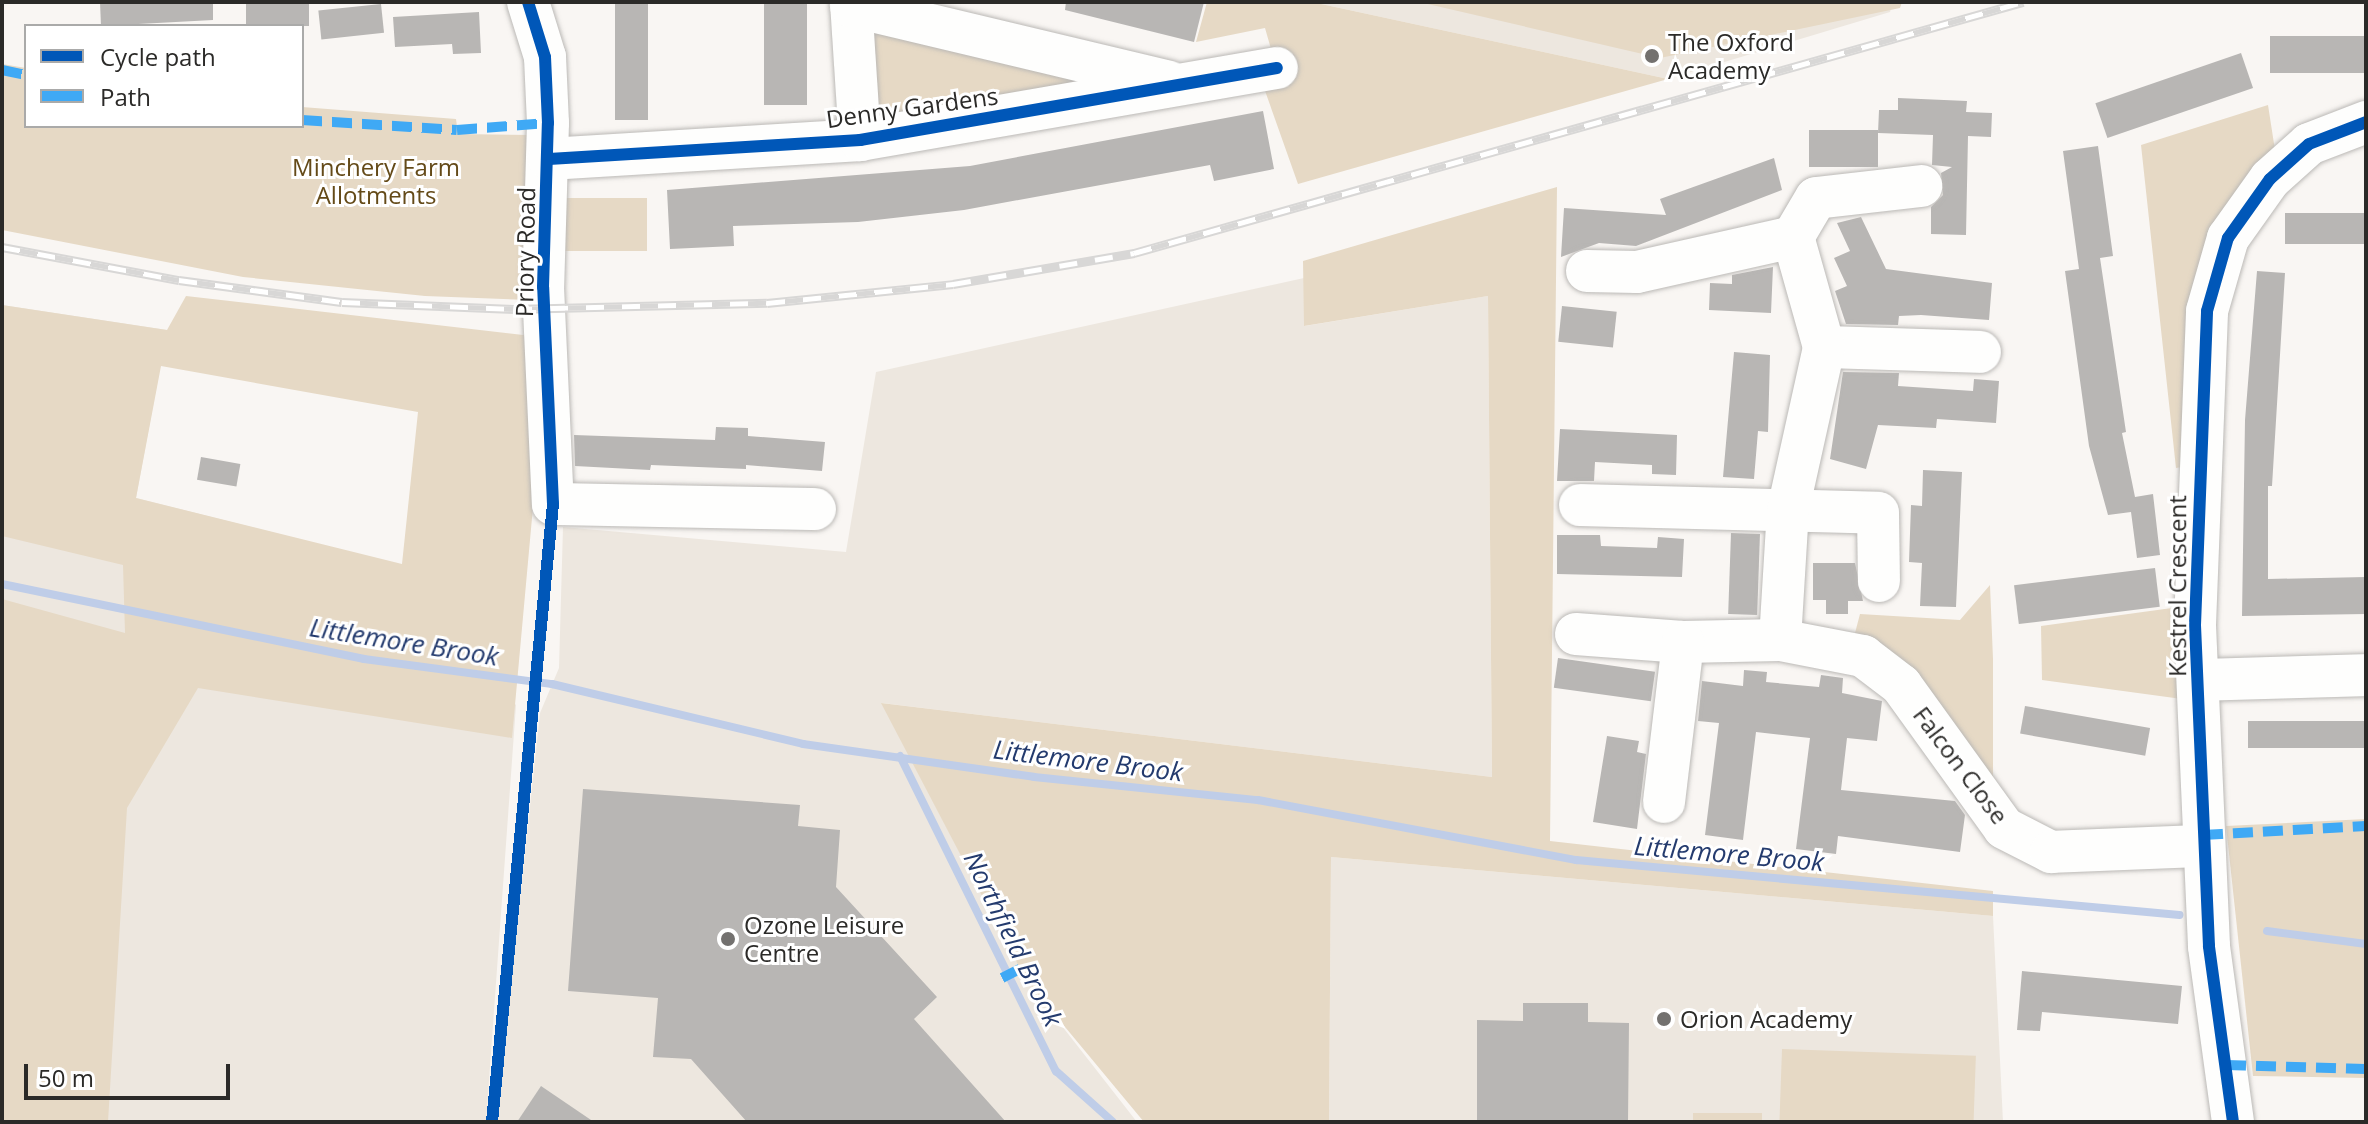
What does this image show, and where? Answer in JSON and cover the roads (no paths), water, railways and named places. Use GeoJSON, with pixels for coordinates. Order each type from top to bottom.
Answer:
{"type":"FeatureCollection","features":[{"type":"Feature","properties":{"kind":"street","name":"Priory Road"},"geometry":{"type":"LineString","coordinates":[[528,2],[545,57],[549,159],[543,287],[553,504],[815,509]]}},
{"type":"Feature","properties":{"kind":"street","name":"Denny Gardens"},"geometry":{"type":"LineString","coordinates":[[860,140],[851,4],[1187,87]]}},
{"type":"Feature","properties":{"kind":"street","name":"Denny Gardens"},"geometry":{"type":"LineString","coordinates":[[549,159],[860,140],[1187,87],[1277,68]]}},
{"type":"Feature","properties":{"kind":"street","name":"Kestrel Crescent"},"geometry":{"type":"LineString","coordinates":[[2233,1122],[2209,946],[2203,846],[2197,506],[2207,311],[2228,238],[2270,179],[2309,144],[2366,122]]}},
{"type":"Feature","properties":{"kind":"street"},"geometry":{"type":"LineString","coordinates":[[1780,640],[1788,510],[1824,347],[1793,237],[1816,198],[1921,186]]}},
{"type":"Feature","properties":{"kind":"street"},"geometry":{"type":"LineString","coordinates":[[1587,271],[1637,272],[1793,237]]}},
{"type":"Feature","properties":{"kind":"street"},"geometry":{"type":"LineString","coordinates":[[1824,347],[1980,352]]}},
{"type":"Feature","properties":{"kind":"street"},"geometry":{"type":"LineString","coordinates":[[1580,505],[1878,513],[1879,581]]}},
{"type":"Feature","properties":{"kind":"street","name":"Falcon Close"},"geometry":{"type":"LineString","coordinates":[[1576,634],[1683,642],[1780,640],[1863,656],[1901,685],[2004,828],[2051,852],[2203,846]]}},
{"type":"Feature","properties":{"kind":"street"},"geometry":{"type":"LineString","coordinates":[[1664,802],[1683,642]]}},
{"type":"Feature","properties":{"kind":"street"},"geometry":{"type":"LineString","coordinates":[[2199,680],[2366,675]]}},
{"type":"Feature","properties":{"kind":"waterway","name":"Littlemore Brook"},"geometry":{"type":"LineString","coordinates":[[2,584],[364,659],[552,684],[803,744],[1034,777],[1258,800],[1576,860],[2180,915]]}},
{"type":"Feature","properties":{"kind":"waterway","name":"Northfield Brook"},"geometry":{"type":"LineString","coordinates":[[900,756],[1056,1071],[1113,1122]]}},
{"type":"Feature","properties":{"kind":"waterway","name":"Littlemore Brook"},"geometry":{"type":"LineString","coordinates":[[2267,931],[2366,944]]}},
{"type":"Feature","properties":{"kind":"railway"},"geometry":{"type":"LineString","coordinates":[[2,247],[179,280],[342,302],[514,309],[767,303],[953,284],[1134,253],[2023,2]]}},
{"type":"Feature","properties":{"kind":"place","name":"The Oxford Academy"},"geometry":{"type":"Point","coordinates":[1652,56]}},
{"type":"Feature","properties":{"kind":"place","name":"Ozone Leisure Centre"},"geometry":{"type":"Point","coordinates":[728,939]}},
{"type":"Feature","properties":{"kind":"place","name":"Orion Academy"},"geometry":{"type":"Point","coordinates":[1664,1019]}},
{"type":"Feature","properties":{"kind":"park label","name":"Minchery Farm Allotments"},"geometry":{"type":"Point","coordinates":[376,181]}}]}
